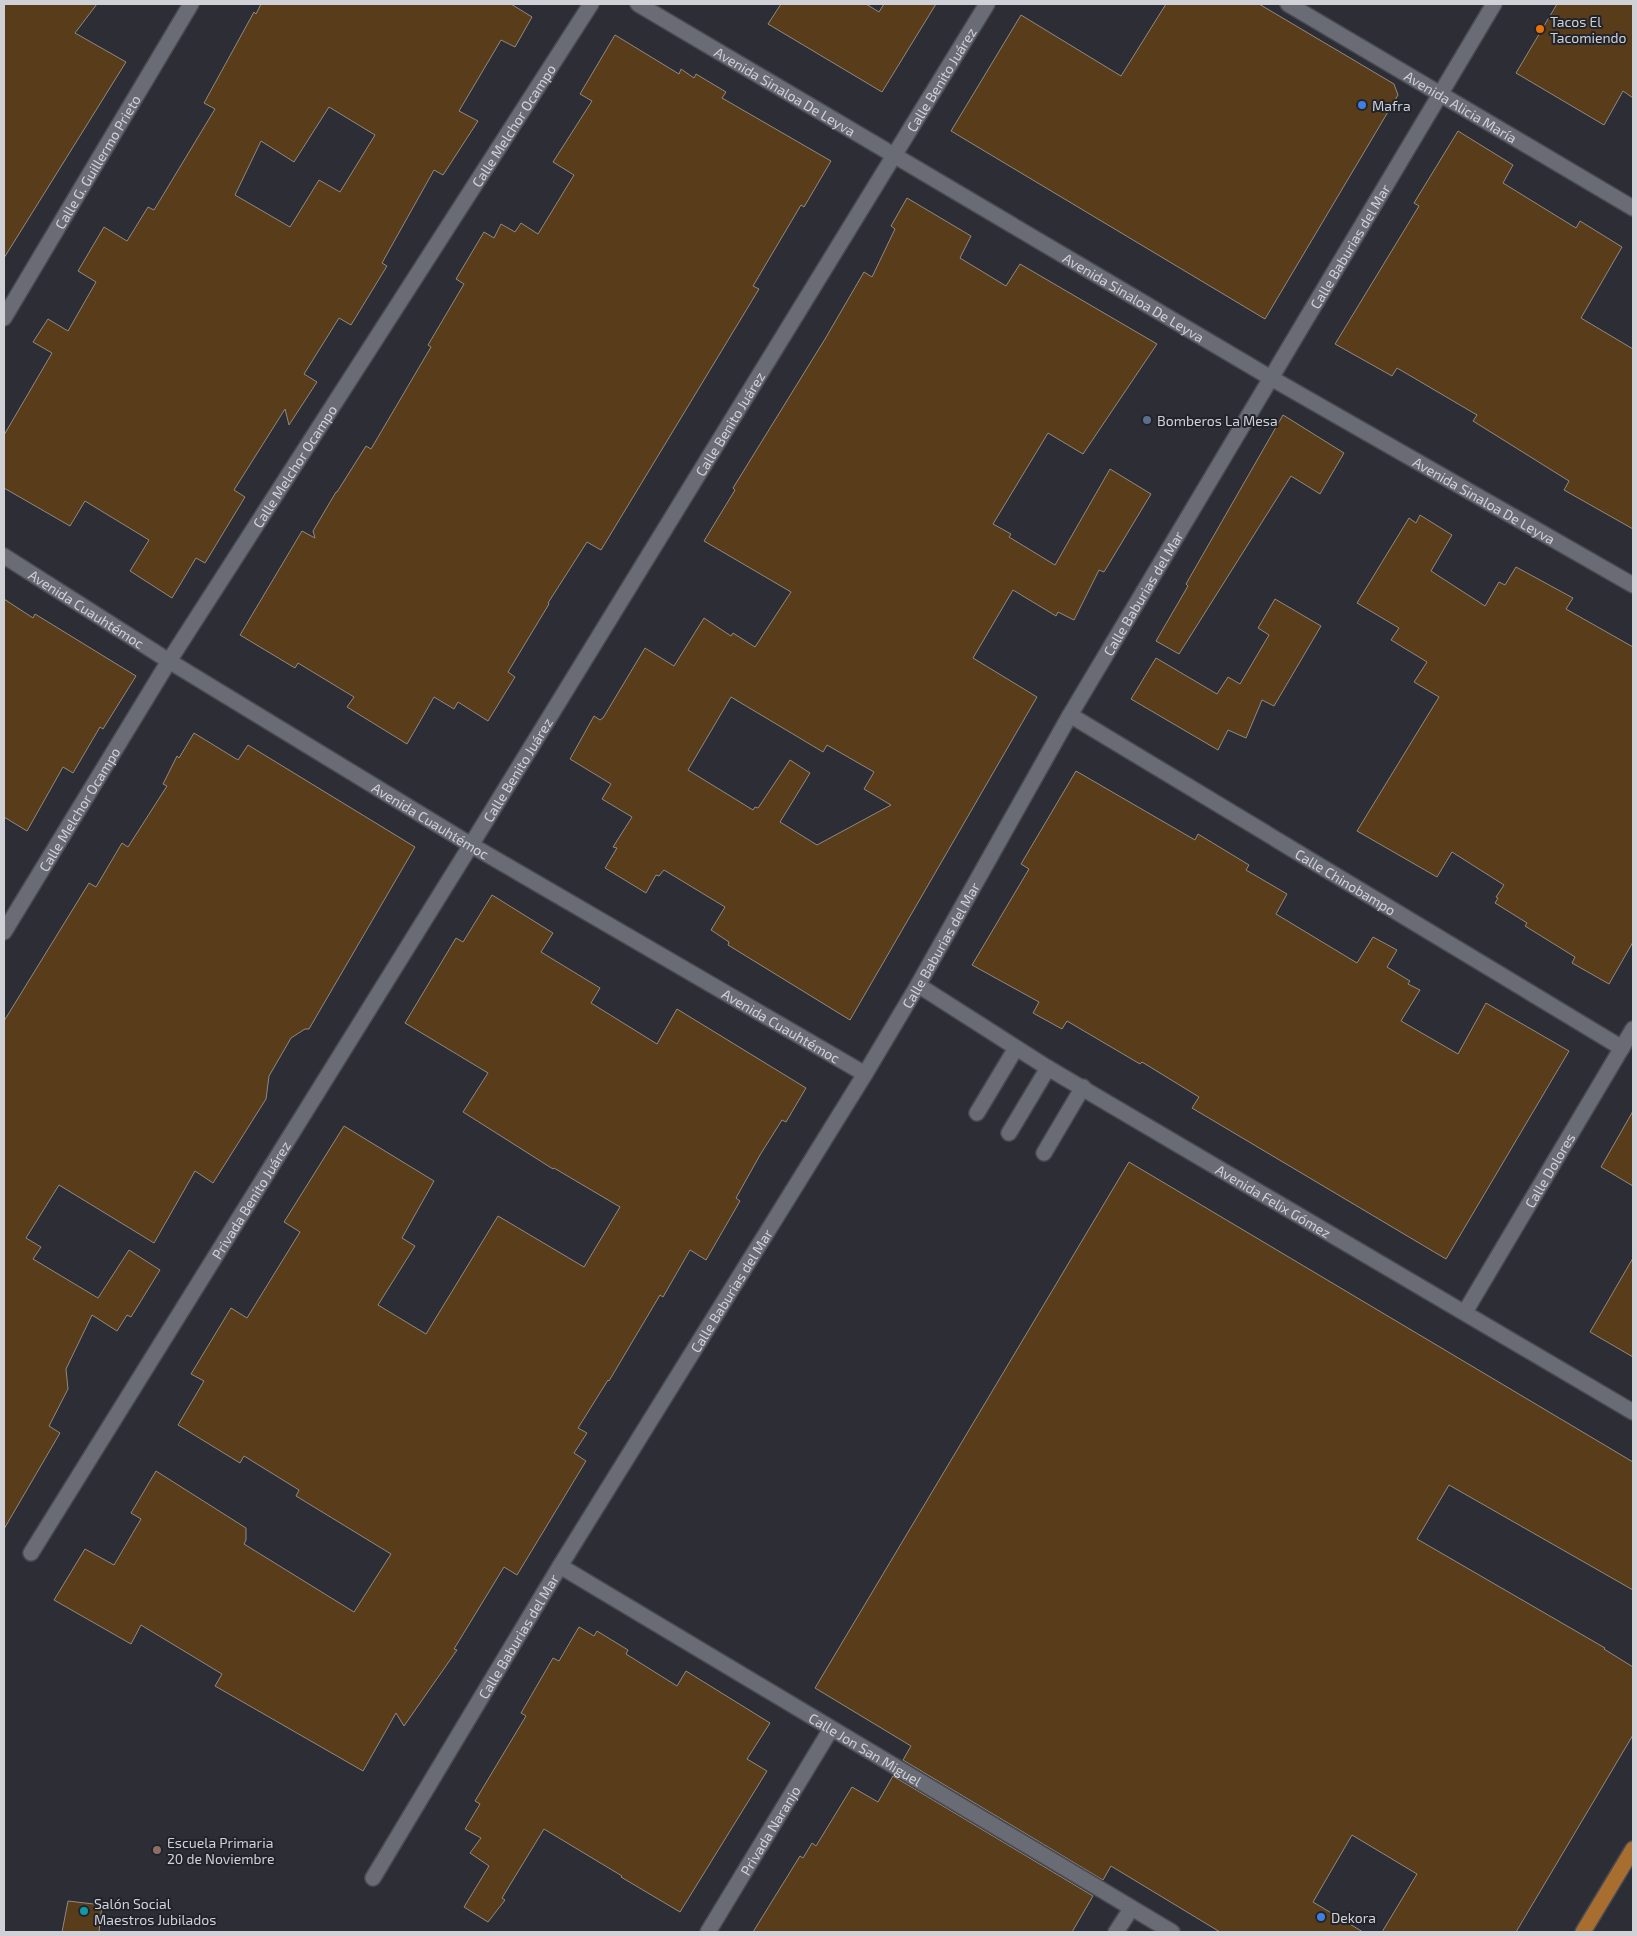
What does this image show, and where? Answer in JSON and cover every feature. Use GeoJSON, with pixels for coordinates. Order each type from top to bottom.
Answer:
{"type":"FeatureCollection","features":[{"type":"Feature","properties":{"kind":"main road"},"geometry":{"type":"LineString","coordinates":[[1583,1932],[1633,1849]]}},
{"type":"Feature","properties":{"kind":"street","name":"Calle G. Guillermo Prieto"},"geometry":{"type":"LineString","coordinates":[[4,318],[191,4]]}},
{"type":"Feature","properties":{"kind":"street","name":"Calle Melchor Ocampo"},"geometry":{"type":"LineString","coordinates":[[4,932],[169,661],[591,4]]}},
{"type":"Feature","properties":{"kind":"street","name":"Avenida Sinaloa De Leyva"},"geometry":{"type":"LineString","coordinates":[[638,4],[1271,378],[1633,585]]}},
{"type":"Feature","properties":{"kind":"street","name":"Calle Benito Juárez"},"geometry":{"type":"LineString","coordinates":[[471,845],[987,4]]}},
{"type":"Feature","properties":{"kind":"street","name":"Avenida Alicia María"},"geometry":{"type":"LineString","coordinates":[[1288,4],[1633,208]]}},
{"type":"Feature","properties":{"kind":"street","name":"Calle Baburias del Mar"},"geometry":{"type":"LineString","coordinates":[[373,1878],[560,1566],[865,1074],[918,985],[1070,715],[1494,4]]}},
{"type":"Feature","properties":{"kind":"street","name":"Avenida Cuauhtémoc"},"geometry":{"type":"LineString","coordinates":[[4,556],[169,661],[471,845],[865,1074]]}},
{"type":"Feature","properties":{"kind":"street","name":"Calle Chinobampo"},"geometry":{"type":"LineString","coordinates":[[1070,715],[1622,1048]]}},
{"type":"Feature","properties":{"kind":"street","name":"Privada Benito Juárez"},"geometry":{"type":"LineString","coordinates":[[31,1553],[471,845]]}},
{"type":"Feature","properties":{"kind":"street","name":"Avenida Felix Gómez"},"geometry":{"type":"LineString","coordinates":[[918,985],[1048,1068],[1633,1412]]}},
{"type":"Feature","properties":{"kind":"street","name":"Calle Dolores"},"geometry":{"type":"LineString","coordinates":[[1465,1312],[1633,1029]]}},
{"type":"Feature","properties":{"kind":"street"},"geometry":{"type":"LineString","coordinates":[[976,1114],[1016,1048]]}},
{"type":"Feature","properties":{"kind":"street"},"geometry":{"type":"LineString","coordinates":[[1009,1133],[1048,1068]]}},
{"type":"Feature","properties":{"kind":"street"},"geometry":{"type":"LineString","coordinates":[[1044,1153],[1083,1087]]}},
{"type":"Feature","properties":{"kind":"street","name":"Calle Jon San Miguel"},"geometry":{"type":"LineString","coordinates":[[560,1566],[1172,1932]]}},
{"type":"Feature","properties":{"kind":"street","name":"Privada Naranjo"},"geometry":{"type":"LineString","coordinates":[[708,1932],[831,1729]]}},
{"type":"Feature","properties":{"kind":"street"},"geometry":{"type":"LineString","coordinates":[[1116,1932],[1131,1909]]}},
{"type":"Feature","properties":{"kind":"building"},"geometry":{"type":"Polygon","coordinates":[[[4,4],[97,4],[75,33],[126,62],[4,258],[4,4]]]}},
{"type":"Feature","properties":{"kind":"building"},"geometry":{"type":"Polygon","coordinates":[[[261,4],[511,4],[532,17],[515,47],[501,40],[459,111],[478,121],[443,175],[434,170],[382,263],[387,266],[351,325],[339,318],[304,374],[317,382],[289,425],[285,409],[234,490],[245,497],[205,563],[196,558],[172,598],[130,571],[149,540],[85,501],[70,526],[4,488],[4,435],[52,353],[33,342],[48,319],[68,331],[96,282],[78,271],[104,227],[127,241],[148,207],[154,210],[215,109],[204,103],[254,12],[256,14],[261,4]],[[329,107],[294,162],[261,141],[235,195],[290,227],[319,180],[340,192],[375,135],[329,107]]]}},
{"type":"Feature","properties":{"kind":"building"},"geometry":{"type":"Polygon","coordinates":[[[781,4],[866,4],[879,12],[884,4],[936,4],[882,92],[768,24],[781,4]]]}},
{"type":"Feature","properties":{"kind":"building"},"geometry":{"type":"Polygon","coordinates":[[[1166,4],[1259,4],[1394,84],[1398,95],[1265,319],[951,131],[1021,15],[1121,76],[1166,4]]]}},
{"type":"Feature","properties":{"kind":"building"},"geometry":{"type":"Polygon","coordinates":[[[1557,4],[1633,4],[1633,98],[1623,91],[1604,125],[1516,73],[1557,4]]]}},
{"type":"Feature","properties":{"kind":"building"},"geometry":{"type":"Polygon","coordinates":[[[615,35],[679,74],[681,69],[694,78],[696,74],[726,92],[722,98],[831,161],[804,207],[801,205],[753,286],[759,289],[601,550],[587,542],[548,603],[508,672],[515,677],[488,721],[458,702],[454,709],[434,697],[407,744],[347,707],[354,697],[298,663],[295,668],[240,635],[302,531],[315,538],[313,531],[336,492],[366,446],[371,449],[431,347],[428,345],[464,284],[456,279],[484,232],[494,238],[501,224],[515,232],[521,223],[538,234],[574,175],[553,162],[592,101],[580,94],[615,35]]]}},
{"type":"Feature","properties":{"kind":"building"},"geometry":{"type":"Polygon","coordinates":[[[1458,131],[1513,165],[1503,183],[1576,228],[1580,221],[1622,247],[1581,318],[1633,349],[1633,529],[1564,490],[1569,481],[1473,421],[1477,415],[1397,368],[1392,376],[1335,344],[1419,206],[1414,203],[1458,131]]]}},
{"type":"Feature","properties":{"kind":"building"},"geometry":{"type":"Polygon","coordinates":[[[907,198],[971,236],[960,258],[1006,286],[1020,264],[1157,344],[1083,454],[1048,433],[993,524],[1011,534],[1009,537],[1055,565],[1110,469],[1151,494],[1104,572],[1099,570],[1074,620],[1058,612],[1056,616],[1013,590],[973,658],[1037,697],[850,1020],[728,945],[729,942],[711,930],[725,907],[664,870],[659,876],[656,875],[646,893],[605,868],[617,848],[613,847],[632,817],[602,799],[611,784],[570,759],[594,716],[600,720],[603,718],[645,648],[674,666],[704,618],[731,636],[733,633],[755,647],[791,592],[704,541],[735,490],[733,488],[864,272],[872,277],[895,229],[891,226],[907,198]],[[731,697],[688,770],[753,810],[755,807],[758,808],[790,760],[810,773],[780,822],[817,845],[891,805],[864,789],[874,772],[827,745],[823,752],[731,697]]]}},
{"type":"Feature","properties":{"kind":"building"},"geometry":{"type":"Polygon","coordinates":[[[1283,415],[1344,453],[1320,494],[1291,476],[1179,654],[1156,641],[1188,586],[1186,584],[1283,415]]]}},
{"type":"Feature","properties":{"kind":"building"},"geometry":{"type":"Polygon","coordinates":[[[1420,515],[1452,535],[1431,571],[1485,606],[1499,582],[1505,585],[1516,567],[1573,598],[1566,609],[1633,647],[1633,942],[1609,984],[1572,963],[1575,957],[1525,926],[1527,923],[1495,903],[1498,898],[1496,897],[1504,885],[1452,852],[1437,877],[1357,831],[1439,697],[1414,682],[1427,662],[1391,640],[1399,628],[1357,603],[1409,518],[1416,523],[1420,515]]]}},
{"type":"Feature","properties":{"kind":"building"},"geometry":{"type":"Polygon","coordinates":[[[4,599],[33,618],[35,614],[136,676],[103,729],[100,727],[73,773],[63,767],[27,831],[4,817],[4,599]]]}},
{"type":"Feature","properties":{"kind":"building"},"geometry":{"type":"Polygon","coordinates":[[[1275,599],[1321,626],[1274,706],[1262,700],[1246,738],[1228,730],[1218,750],[1131,699],[1156,658],[1217,694],[1228,677],[1240,684],[1269,635],[1258,628],[1275,599]]]}},
{"type":"Feature","properties":{"kind":"building"},"geometry":{"type":"Polygon","coordinates":[[[194,733],[238,760],[248,745],[415,847],[309,1029],[305,1029],[291,1038],[269,1076],[266,1099],[213,1183],[195,1171],[154,1243],[59,1185],[26,1238],[41,1247],[33,1259],[98,1298],[129,1250],[160,1270],[131,1317],[127,1315],[117,1331],[92,1315],[66,1369],[68,1389],[49,1426],[60,1433],[4,1529],[4,1021],[89,883],[96,887],[122,843],[128,847],[167,786],[163,784],[177,756],[179,758],[194,733]]]}},
{"type":"Feature","properties":{"kind":"building"},"geometry":{"type":"Polygon","coordinates":[[[1076,771],[1195,840],[1198,834],[1249,865],[1246,870],[1287,894],[1276,914],[1357,963],[1373,937],[1397,950],[1387,967],[1410,981],[1408,984],[1420,990],[1401,1021],[1458,1054],[1486,1003],[1569,1051],[1446,1259],[1192,1108],[1199,1097],[1142,1062],[1140,1064],[1067,1021],[1062,1029],[1033,1013],[1039,1002],[972,965],[1029,869],[1021,864],[1076,771]]]}},
{"type":"Feature","properties":{"kind":"building"},"geometry":{"type":"Polygon","coordinates":[[[492,895],[553,933],[541,952],[600,988],[591,1003],[657,1044],[677,1009],[806,1088],[786,1122],[782,1120],[760,1155],[736,1198],[740,1201],[706,1260],[690,1250],[663,1297],[660,1295],[609,1381],[578,1428],[587,1433],[574,1453],[586,1461],[517,1575],[504,1567],[454,1649],[457,1650],[404,1726],[396,1713],[363,1771],[215,1686],[222,1674],[141,1625],[131,1644],[54,1600],[85,1549],[114,1565],[141,1519],[131,1513],[156,1471],[246,1528],[244,1544],[354,1612],[391,1554],[296,1496],[299,1490],[244,1456],[240,1463],[178,1425],[204,1381],[191,1374],[231,1308],[247,1318],[300,1232],[284,1222],[344,1126],[434,1181],[402,1238],[415,1246],[378,1305],[426,1334],[498,1216],[584,1267],[620,1207],[553,1169],[463,1112],[488,1073],[405,1023],[456,938],[463,942],[492,895]]]}},
{"type":"Feature","properties":{"kind":"building"},"geometry":{"type":"Polygon","coordinates":[[[1633,1111],[1633,1186],[1601,1167],[1633,1111]]]}},
{"type":"Feature","properties":{"kind":"building"},"geometry":{"type":"Polygon","coordinates":[[[1129,1162],[1633,1462],[1633,1590],[1449,1485],[1417,1539],[1605,1648],[1633,1667],[1633,1735],[1516,1932],[1382,1932],[1417,1874],[1352,1835],[1313,1902],[1363,1932],[1220,1932],[1111,1866],[1103,1880],[903,1760],[911,1746],[815,1688],[1129,1162]]]}},
{"type":"Feature","properties":{"kind":"building"},"geometry":{"type":"Polygon","coordinates":[[[1633,1258],[1633,1357],[1590,1332],[1633,1258]]]}},
{"type":"Feature","properties":{"kind":"building"},"geometry":{"type":"Polygon","coordinates":[[[579,1627],[594,1636],[597,1631],[628,1650],[626,1654],[677,1686],[686,1671],[770,1723],[747,1759],[767,1771],[680,1912],[544,1829],[502,1898],[505,1900],[488,1922],[464,1907],[489,1866],[470,1853],[481,1838],[465,1829],[480,1804],[475,1801],[526,1716],[521,1713],[553,1658],[559,1661],[579,1627]]]}},
{"type":"Feature","properties":{"kind":"building"},"geometry":{"type":"Polygon","coordinates":[[[893,1776],[1093,1896],[1072,1932],[753,1932],[800,1856],[803,1858],[812,1843],[816,1846],[852,1787],[878,1802],[893,1776]]]}},
{"type":"Feature","properties":{"kind":"building"},"geometry":{"type":"Polygon","coordinates":[[[68,1901],[102,1905],[99,1932],[62,1932],[68,1901]]]}},
{"type":"Feature","properties":{"kind":"place","name":"Tacos El Tacomiendo"},"geometry":{"type":"Point","coordinates":[1540,29]}},
{"type":"Feature","properties":{"kind":"place","name":"Mafra"},"geometry":{"type":"Point","coordinates":[1362,105]}},
{"type":"Feature","properties":{"kind":"place","name":"Bomberos La Mesa"},"geometry":{"type":"Point","coordinates":[1147,420]}},
{"type":"Feature","properties":{"kind":"place","name":"Escuela Primaria 20 de Noviembre"},"geometry":{"type":"Point","coordinates":[157,1850]}},
{"type":"Feature","properties":{"kind":"place","name":"Salón Social Maestros Jubilados"},"geometry":{"type":"Point","coordinates":[84,1911]}},
{"type":"Feature","properties":{"kind":"place","name":"Dekora"},"geometry":{"type":"Point","coordinates":[1321,1917]}}]}
